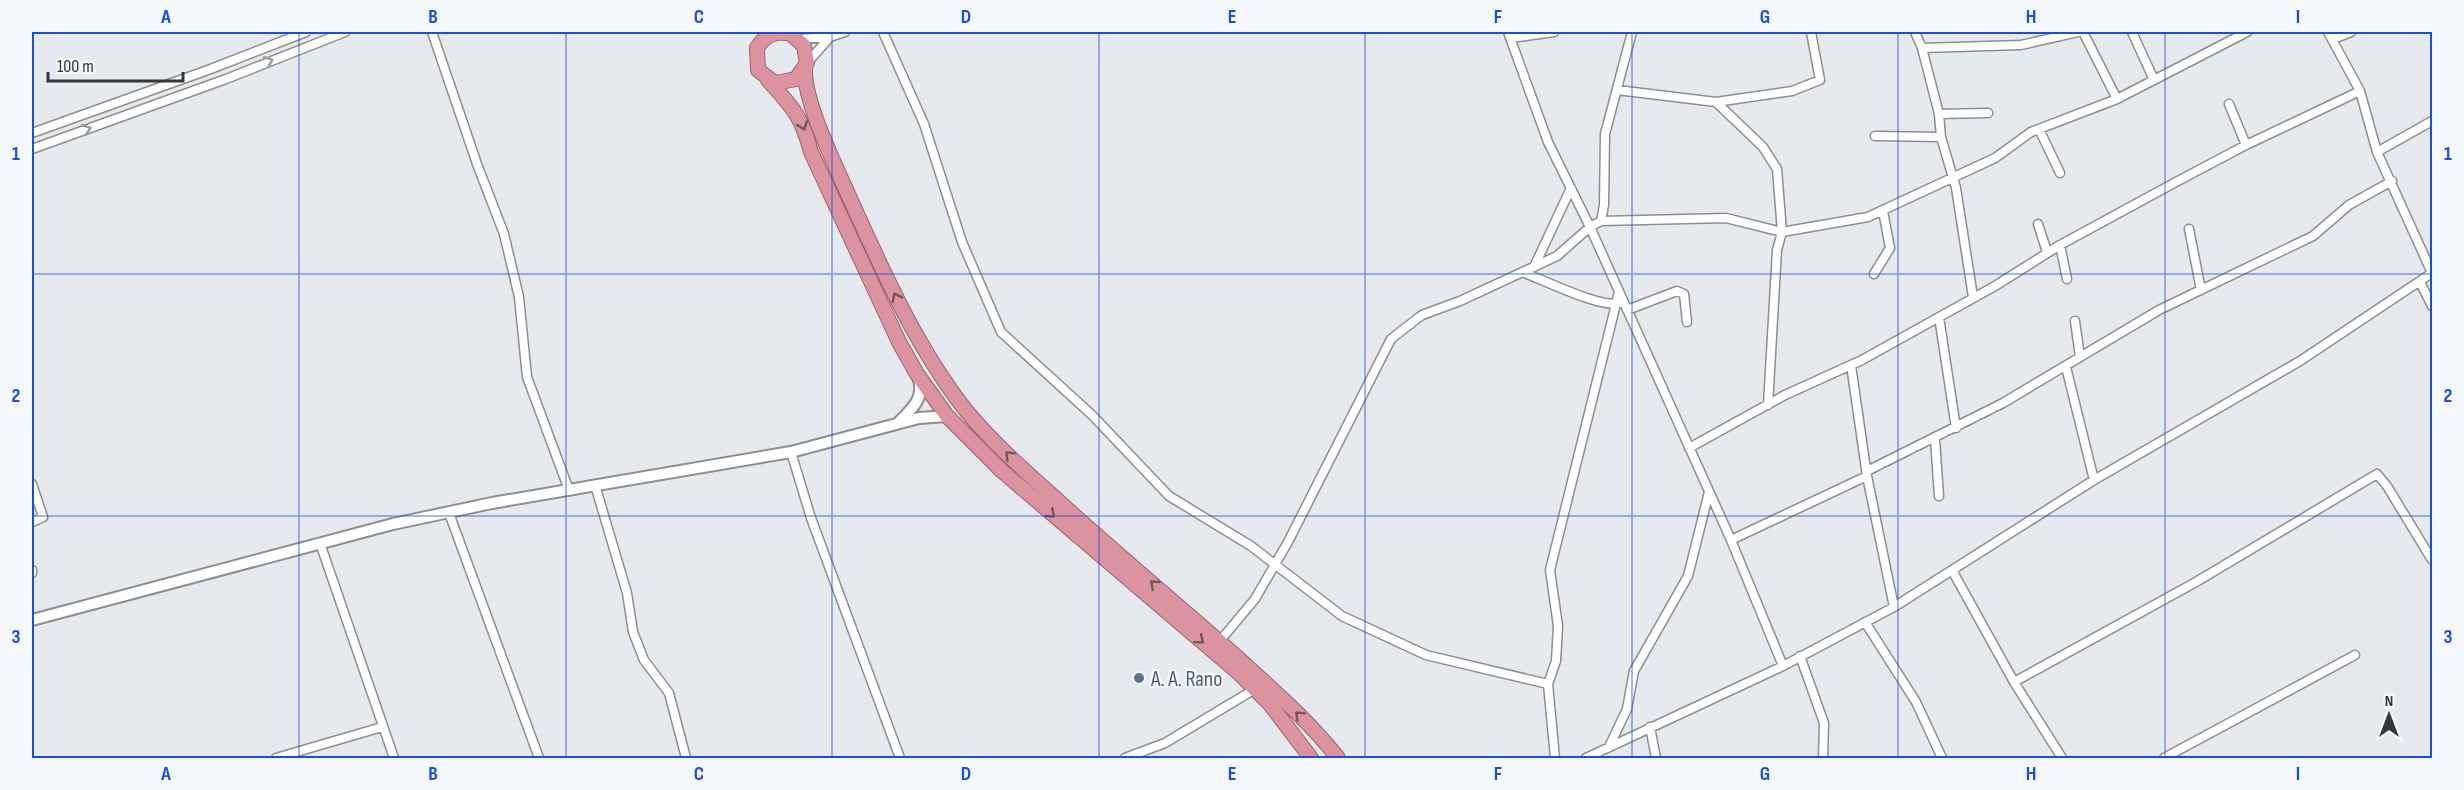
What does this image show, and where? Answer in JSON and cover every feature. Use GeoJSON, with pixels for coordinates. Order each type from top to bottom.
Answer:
{"type":"FeatureCollection","features":[{"type":"Feature","properties":{"kind":"highway"},"geometry":{"type":"LineString","coordinates":[[755,32],[757,48],[755,63],[788,100],[803,123],[811,152],[917,375],[947,416],[1002,471],[1255,688],[1311,759]]}},
{"type":"Feature","properties":{"kind":"highway"},"geometry":{"type":"LineString","coordinates":[[757,48],[767,36],[783,32],[793,35],[807,54],[807,91],[829,150],[902,309],[922,347],[968,413],[1017,464],[1301,716],[1338,759]]}},
{"type":"Feature","properties":{"kind":"highway"},"geometry":{"type":"LineString","coordinates":[[768,80],[775,83],[789,83],[796,79],[806,65]]}},
{"type":"Feature","properties":{"kind":"street"},"geometry":{"type":"LineString","coordinates":[[32,133],[306,32]]}},
{"type":"Feature","properties":{"kind":"street"},"geometry":{"type":"LineString","coordinates":[[32,149],[345,32]]}},
{"type":"Feature","properties":{"kind":"street"},"geometry":{"type":"LineString","coordinates":[[432,32],[477,164],[504,234],[519,297],[527,377],[569,490]]}},
{"type":"Feature","properties":{"kind":"street"},"geometry":{"type":"LineString","coordinates":[[793,35],[830,37],[845,32]]}},
{"type":"Feature","properties":{"kind":"street"},"geometry":{"type":"LineString","coordinates":[[883,32],[924,124],[962,242],[1002,332],[1092,416],[1170,496],[1275,564],[1342,616],[1426,655],[1548,684]]}},
{"type":"Feature","properties":{"kind":"street"},"geometry":{"type":"LineString","coordinates":[[1554,32],[1510,35],[1548,142],[1590,227],[1619,292],[1622,306],[1731,540],[1783,666]]}},
{"type":"Feature","properties":{"kind":"street"},"geometry":{"type":"LineString","coordinates":[[1601,221],[1604,205],[1605,134],[1632,32]]}},
{"type":"Feature","properties":{"kind":"street"},"geometry":{"type":"LineString","coordinates":[[1617,90],[1716,102],[1792,91],[1818,82],[1811,32]]}},
{"type":"Feature","properties":{"kind":"street"},"geometry":{"type":"LineString","coordinates":[[1915,32],[1922,48],[1939,114],[1941,137],[1953,179],[1967,246],[1973,297]]}},
{"type":"Feature","properties":{"kind":"street"},"geometry":{"type":"LineString","coordinates":[[1922,48],[2021,45],[2080,32],[2117,99]]}},
{"type":"Feature","properties":{"kind":"street"},"geometry":{"type":"LineString","coordinates":[[2133,32],[2154,80]]}},
{"type":"Feature","properties":{"kind":"street"},"geometry":{"type":"LineString","coordinates":[[1219,642],[1255,599],[1275,564],[1392,339],[1422,315],[1460,301],[1557,256],[1590,227],[1601,221],[1726,218],[1782,232],[1858,219],[1883,211],[1995,158],[2039,129],[2117,99],[2247,32]]}},
{"type":"Feature","properties":{"kind":"street"},"geometry":{"type":"LineString","coordinates":[[1586,759],[1783,666],[1894,608],[2094,480],[2300,361],[2432,273],[2377,152],[2360,91],[2330,35],[2351,32]]}},
{"type":"Feature","properties":{"kind":"street"},"geometry":{"type":"LineString","coordinates":[[806,65],[830,37]]}},
{"type":"Feature","properties":{"kind":"street"},"geometry":{"type":"LineString","coordinates":[[208,70],[213,83]]}},
{"type":"Feature","properties":{"kind":"street"},"geometry":{"type":"LineString","coordinates":[[1689,448],[1768,405],[1851,365],[1939,317],[2047,252],[2246,145],[2360,91]]}},
{"type":"Feature","properties":{"kind":"street"},"geometry":{"type":"LineString","coordinates":[[1716,102],[1763,147],[1777,169],[1782,232],[1777,250],[1768,405]]}},
{"type":"Feature","properties":{"kind":"street"},"geometry":{"type":"LineString","coordinates":[[2229,104],[2246,145]]}},
{"type":"Feature","properties":{"kind":"street"},"geometry":{"type":"LineString","coordinates":[[1939,114],[1988,113]]}},
{"type":"Feature","properties":{"kind":"street"},"geometry":{"type":"LineString","coordinates":[[2377,152],[2433,121]]}},
{"type":"Feature","properties":{"kind":"street"},"geometry":{"type":"LineString","coordinates":[[2039,129],[2060,173]]}},
{"type":"Feature","properties":{"kind":"street"},"geometry":{"type":"LineString","coordinates":[[1875,136],[1941,137]]}},
{"type":"Feature","properties":{"kind":"street"},"geometry":{"type":"LineString","coordinates":[[1731,540],[1956,428],[2066,367],[2159,310],[2313,236],[2349,205],[2392,181]]}},
{"type":"Feature","properties":{"kind":"street"},"geometry":{"type":"LineString","coordinates":[[1534,267],[1571,189]]}},
{"type":"Feature","properties":{"kind":"street"},"geometry":{"type":"LineString","coordinates":[[1874,274],[1890,248],[1883,211]]}},
{"type":"Feature","properties":{"kind":"street"},"geometry":{"type":"LineString","coordinates":[[2038,224],[2047,252]]}},
{"type":"Feature","properties":{"kind":"street"},"geometry":{"type":"LineString","coordinates":[[2189,229],[2201,290]]}},
{"type":"Feature","properties":{"kind":"street"},"geometry":{"type":"LineString","coordinates":[[2060,245],[2067,279]]}},
{"type":"Feature","properties":{"kind":"street"},"geometry":{"type":"LineString","coordinates":[[1522,272],[1585,297],[1622,306],[1677,291],[1684,294],[1687,321]]}},
{"type":"Feature","properties":{"kind":"street"},"geometry":{"type":"LineString","coordinates":[[2420,282],[2433,306]]}},
{"type":"Feature","properties":{"kind":"street"},"geometry":{"type":"LineString","coordinates":[[1555,759],[1548,684],[1556,661],[1558,626],[1550,570],[1622,306]]}},
{"type":"Feature","properties":{"kind":"street"},"geometry":{"type":"LineString","coordinates":[[1939,317],[1956,428]]}},
{"type":"Feature","properties":{"kind":"street"},"geometry":{"type":"LineString","coordinates":[[2075,321],[2080,357]]}},
{"type":"Feature","properties":{"kind":"street"},"geometry":{"type":"LineString","coordinates":[[1851,365],[1867,474],[1894,608]]}},
{"type":"Feature","properties":{"kind":"street"},"geometry":{"type":"LineString","coordinates":[[2066,367],[2094,480]]}},
{"type":"Feature","properties":{"kind":"street"},"geometry":{"type":"LineString","coordinates":[[896,424],[918,400],[921,385],[917,375]]}},
{"type":"Feature","properties":{"kind":"street"},"geometry":{"type":"LineString","coordinates":[[32,620],[320,543],[449,513],[595,485],[791,452],[919,418],[947,416]]}},
{"type":"Feature","properties":{"kind":"street"},"geometry":{"type":"LineString","coordinates":[[1935,438],[1939,496]]}},
{"type":"Feature","properties":{"kind":"street"},"geometry":{"type":"LineString","coordinates":[[791,452],[811,518],[900,759]]}},
{"type":"Feature","properties":{"kind":"street"},"geometry":{"type":"LineString","coordinates":[[2014,682],[2196,582],[2377,474],[2387,486],[2433,560]]}},
{"type":"Feature","properties":{"kind":"street"},"geometry":{"type":"LineString","coordinates":[[32,484],[43,517],[32,522]]}},
{"type":"Feature","properties":{"kind":"street"},"geometry":{"type":"LineString","coordinates":[[595,485],[627,593],[633,632],[644,660],[669,693],[686,759]]}},
{"type":"Feature","properties":{"kind":"street"},"geometry":{"type":"LineString","coordinates":[[1608,747],[1628,709],[1634,671],[1688,576],[1709,492]]}},
{"type":"Feature","properties":{"kind":"street"},"geometry":{"type":"LineString","coordinates":[[449,513],[539,759]]}},
{"type":"Feature","properties":{"kind":"street"},"geometry":{"type":"LineString","coordinates":[[320,543],[394,759]]}},
{"type":"Feature","properties":{"kind":"street"},"geometry":{"type":"LineString","coordinates":[[1953,572],[2014,682],[2062,759]]}},
{"type":"Feature","properties":{"kind":"street"},"geometry":{"type":"LineString","coordinates":[[1865,622],[1916,702],[1942,759]]}},
{"type":"Feature","properties":{"kind":"street"},"geometry":{"type":"LineString","coordinates":[[2164,759],[2355,655]]}},
{"type":"Feature","properties":{"kind":"street"},"geometry":{"type":"LineString","coordinates":[[1800,656],[1824,723],[1823,759]]}},
{"type":"Feature","properties":{"kind":"street"},"geometry":{"type":"LineString","coordinates":[[1125,759],[1164,743],[1255,688]]}},
{"type":"Feature","properties":{"kind":"street"},"geometry":{"type":"LineString","coordinates":[[276,759],[382,727]]}},
{"type":"Feature","properties":{"kind":"street"},"geometry":{"type":"LineString","coordinates":[[1650,727],[1656,759]]}},
{"type":"Feature","properties":{"kind":"place","name":"A. A. Rano"},"geometry":{"type":"Point","coordinates":[1139,678]}}]}
